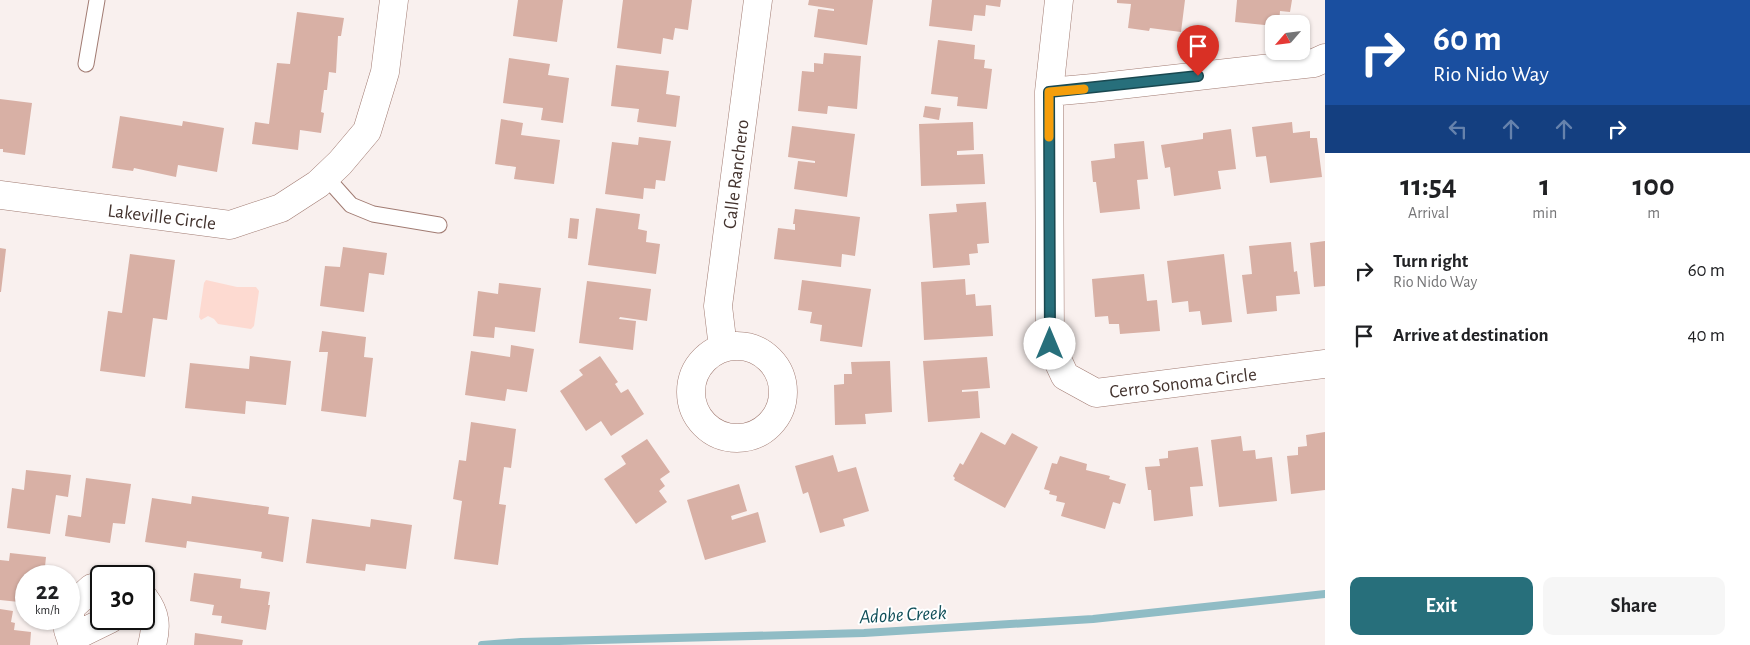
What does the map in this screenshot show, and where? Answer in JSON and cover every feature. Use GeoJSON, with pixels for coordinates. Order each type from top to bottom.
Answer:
{"type":"FeatureCollection","features":[{"type":"Feature","properties":{"kind":"street","name":"Lakeville Circle"},"geometry":{"type":"LineString","coordinates":[[0,195],[230,225],[281,208],[326,177],[367,132],[385,72],[394,0]]}},
{"type":"Feature","properties":{"kind":"street","name":"Calle Ranchero"},"geometry":{"type":"LineString","coordinates":[[722,348],[718,306],[758,0]]}},
{"type":"Feature","properties":{"kind":"street","name":"Cerro Sonoma Circle"},"geometry":{"type":"LineString","coordinates":[[1059,0],[1049,92],[1050,344],[1065,376],[1096,393],[1325,364]]}},
{"type":"Feature","properties":{"kind":"street"},"geometry":{"type":"LineString","coordinates":[[1049,92],[1314,63],[1325,58]]}},
{"type":"Feature","properties":{"kind":"street"},"geometry":{"type":"LineString","coordinates":[[90,590],[71,607],[68,630],[72,641],[91,630]]}},
{"type":"Feature","properties":{"kind":"street"},"geometry":{"type":"LineString","coordinates":[[152,645],[155,630]]}},
{"type":"Feature","properties":{"kind":"lane"},"geometry":{"type":"LineString","coordinates":[[86,64],[97,0]]}},
{"type":"Feature","properties":{"kind":"lane"},"geometry":{"type":"LineString","coordinates":[[326,177],[351,205],[372,214],[439,225]]}},
{"type":"Feature","properties":{"kind":"shaded area"},"geometry":{"type":"Polygon","coordinates":[[[206,280],[237,287],[256,287],[259,291],[254,326],[251,329],[218,324],[208,316],[201,320],[199,317],[206,280]]]}},
{"type":"Feature","properties":{"kind":"building"},"geometry":{"type":"Polygon","coordinates":[[[518,0],[563,0],[557,42],[513,36],[518,0]]]}},
{"type":"Feature","properties":{"kind":"building"},"geometry":{"type":"Polygon","coordinates":[[[623,0],[692,0],[688,30],[675,28],[673,40],[663,38],[661,54],[617,48],[623,0]]]}},
{"type":"Feature","properties":{"kind":"building"},"geometry":{"type":"Polygon","coordinates":[[[809,0],[873,0],[867,45],[814,37],[818,9],[834,11],[834,9],[808,5],[809,0]]]}},
{"type":"Feature","properties":{"kind":"building"},"geometry":{"type":"Polygon","coordinates":[[[932,0],[1001,0],[1000,7],[986,5],[985,16],[974,15],[972,31],[929,26],[932,0]]]}},
{"type":"Feature","properties":{"kind":"building"},"geometry":{"type":"Polygon","coordinates":[[[1117,0],[1185,0],[1181,32],[1150,28],[1149,31],[1128,28],[1131,4],[1117,3],[1117,0]]]}},
{"type":"Feature","properties":{"kind":"building"},"geometry":{"type":"Polygon","coordinates":[[[1237,0],[1292,0],[1290,12],[1280,11],[1280,15],[1265,15],[1265,25],[1235,22],[1237,0]]]}},
{"type":"Feature","properties":{"kind":"building"},"geometry":{"type":"Polygon","coordinates":[[[297,12],[344,18],[341,36],[338,36],[336,73],[329,72],[327,90],[324,90],[321,112],[324,113],[321,133],[300,130],[298,150],[252,144],[255,122],[269,124],[277,63],[290,64],[297,12]]]}},
{"type":"Feature","properties":{"kind":"building"},"geometry":{"type":"Polygon","coordinates":[[[938,40],[975,45],[974,59],[985,60],[984,68],[992,69],[987,109],[957,106],[958,97],[931,94],[938,40]]]}},
{"type":"Feature","properties":{"kind":"building"},"geometry":{"type":"Polygon","coordinates":[[[824,53],[861,56],[857,109],[828,106],[827,114],[798,111],[802,71],[814,72],[814,63],[823,64],[824,53]]]}},
{"type":"Feature","properties":{"kind":"building"},"geometry":{"type":"Polygon","coordinates":[[[509,58],[550,64],[548,75],[569,78],[563,123],[541,120],[543,108],[503,103],[509,58]]]}},
{"type":"Feature","properties":{"kind":"building"},"geometry":{"type":"Polygon","coordinates":[[[616,65],[669,71],[666,94],[680,96],[676,127],[637,122],[639,109],[611,106],[616,65]]]}},
{"type":"Feature","properties":{"kind":"building"},"geometry":{"type":"Polygon","coordinates":[[[0,99],[32,103],[25,155],[3,152],[3,149],[0,149],[0,99]]]}},
{"type":"Feature","properties":{"kind":"building"},"geometry":{"type":"Polygon","coordinates":[[[925,106],[941,108],[939,120],[923,117],[925,106]]]}},
{"type":"Feature","properties":{"kind":"building"},"geometry":{"type":"Polygon","coordinates":[[[120,116],[182,126],[183,121],[224,128],[217,172],[178,165],[176,177],[134,168],[133,171],[112,168],[120,116]]]}},
{"type":"Feature","properties":{"kind":"building"},"geometry":{"type":"Polygon","coordinates":[[[501,119],[523,123],[521,135],[560,140],[554,184],[514,179],[516,167],[495,164],[501,119]]]}},
{"type":"Feature","properties":{"kind":"building"},"geometry":{"type":"Polygon","coordinates":[[[973,122],[974,150],[957,151],[957,155],[983,154],[985,184],[921,186],[919,124],[973,122]]]}},
{"type":"Feature","properties":{"kind":"building"},"geometry":{"type":"Polygon","coordinates":[[[1292,122],[1293,133],[1310,131],[1310,138],[1317,138],[1322,177],[1270,183],[1266,156],[1256,157],[1252,127],[1292,122]]]}},
{"type":"Feature","properties":{"kind":"building"},"geometry":{"type":"Polygon","coordinates":[[[792,126],[855,134],[847,197],[794,189],[798,161],[815,163],[815,161],[788,157],[792,126]]]}},
{"type":"Feature","properties":{"kind":"building"},"geometry":{"type":"Polygon","coordinates":[[[1231,129],[1236,169],[1218,171],[1221,189],[1174,196],[1170,167],[1165,168],[1161,145],[1203,139],[1203,133],[1231,129]]]}},
{"type":"Feature","properties":{"kind":"building"},"geometry":{"type":"Polygon","coordinates":[[[639,137],[671,141],[665,181],[656,180],[655,189],[644,188],[643,199],[605,194],[612,142],[638,145],[639,137]]]}},
{"type":"Feature","properties":{"kind":"building"},"geometry":{"type":"Polygon","coordinates":[[[1144,141],[1148,179],[1137,180],[1140,209],[1100,213],[1096,182],[1093,182],[1091,161],[1115,158],[1114,144],[1144,141]]]}},
{"type":"Feature","properties":{"kind":"building"},"geometry":{"type":"Polygon","coordinates":[[[986,202],[989,243],[977,244],[978,253],[969,254],[970,265],[933,268],[929,214],[957,212],[956,204],[986,202]]]}},
{"type":"Feature","properties":{"kind":"building"},"geometry":{"type":"Polygon","coordinates":[[[596,208],[640,214],[638,229],[647,231],[646,242],[660,244],[656,274],[588,265],[596,208]]]}},
{"type":"Feature","properties":{"kind":"building"},"geometry":{"type":"Polygon","coordinates":[[[795,209],[860,217],[855,256],[842,254],[841,267],[774,259],[778,228],[795,230],[795,224],[793,224],[795,209]]]}},
{"type":"Feature","properties":{"kind":"building"},"geometry":{"type":"Polygon","coordinates":[[[570,218],[579,219],[577,239],[568,238],[570,218]]]}},
{"type":"Feature","properties":{"kind":"building"},"geometry":{"type":"Polygon","coordinates":[[[1325,241],[1325,286],[1314,287],[1310,243],[1325,241]]]}},
{"type":"Feature","properties":{"kind":"building"},"geometry":{"type":"Polygon","coordinates":[[[1291,242],[1294,272],[1297,271],[1300,294],[1276,296],[1277,311],[1247,314],[1242,275],[1252,274],[1249,246],[1291,242]]]}},
{"type":"Feature","properties":{"kind":"building"},"geometry":{"type":"Polygon","coordinates":[[[343,247],[387,253],[384,275],[369,273],[364,312],[320,306],[325,266],[340,267],[343,247]]]}},
{"type":"Feature","properties":{"kind":"building"},"geometry":{"type":"Polygon","coordinates":[[[0,248],[6,249],[1,292],[0,292],[0,248]]]}},
{"type":"Feature","properties":{"kind":"building"},"geometry":{"type":"Polygon","coordinates":[[[130,254],[175,260],[167,320],[153,318],[145,377],[100,371],[108,311],[122,313],[130,254]]]}},
{"type":"Feature","properties":{"kind":"building"},"geometry":{"type":"Polygon","coordinates":[[[1224,254],[1232,322],[1202,325],[1200,311],[1189,312],[1188,301],[1172,303],[1167,261],[1224,254]]]}},
{"type":"Feature","properties":{"kind":"building"},"geometry":{"type":"Polygon","coordinates":[[[1144,274],[1147,301],[1157,300],[1160,331],[1120,334],[1119,324],[1109,324],[1108,316],[1095,317],[1092,279],[1144,274]]]}},
{"type":"Feature","properties":{"kind":"building"},"geometry":{"type":"Polygon","coordinates":[[[965,279],[966,295],[975,294],[976,306],[991,305],[993,336],[924,340],[921,282],[965,279]]]}},
{"type":"Feature","properties":{"kind":"building"},"geometry":{"type":"Polygon","coordinates":[[[802,280],[871,289],[862,347],[820,341],[822,325],[810,323],[812,312],[798,310],[802,280]]]}},
{"type":"Feature","properties":{"kind":"building"},"geometry":{"type":"Polygon","coordinates":[[[587,281],[651,289],[647,321],[620,317],[619,319],[636,321],[633,350],[579,343],[587,281]]]}},
{"type":"Feature","properties":{"kind":"building"},"geometry":{"type":"Polygon","coordinates":[[[499,283],[541,288],[535,332],[495,327],[494,338],[473,336],[478,291],[498,294],[499,283]]]}},
{"type":"Feature","properties":{"kind":"building"},"geometry":{"type":"Polygon","coordinates":[[[322,331],[366,337],[364,357],[373,358],[366,417],[321,411],[328,352],[319,352],[322,331]]]}},
{"type":"Feature","properties":{"kind":"building"},"geometry":{"type":"Polygon","coordinates":[[[511,345],[534,349],[527,392],[507,389],[505,401],[465,395],[471,351],[510,357],[511,345]]]}},
{"type":"Feature","properties":{"kind":"building"},"geometry":{"type":"Polygon","coordinates":[[[250,356],[291,361],[286,405],[246,401],[245,414],[185,408],[190,363],[249,369],[250,356]]]}},
{"type":"Feature","properties":{"kind":"building"},"geometry":{"type":"Polygon","coordinates":[[[600,356],[618,382],[615,384],[621,393],[628,389],[644,414],[611,436],[601,421],[586,431],[560,391],[583,375],[579,370],[600,356]]]}},
{"type":"Feature","properties":{"kind":"building"},"geometry":{"type":"Polygon","coordinates":[[[987,357],[990,388],[962,390],[962,392],[978,391],[980,418],[928,422],[923,361],[987,357]]]}},
{"type":"Feature","properties":{"kind":"building"},"geometry":{"type":"Polygon","coordinates":[[[890,361],[892,412],[865,414],[866,424],[835,425],[834,385],[844,384],[844,374],[852,374],[851,362],[890,361]]]}},
{"type":"Feature","properties":{"kind":"building"},"geometry":{"type":"Polygon","coordinates":[[[471,422],[516,429],[511,468],[504,467],[499,504],[506,505],[498,565],[454,559],[462,501],[453,499],[459,460],[466,461],[471,422]]]}},
{"type":"Feature","properties":{"kind":"building"},"geometry":{"type":"Polygon","coordinates":[[[981,432],[1005,445],[1012,433],[1038,447],[1005,508],[954,480],[953,476],[960,463],[963,465],[981,432]]]}},
{"type":"Feature","properties":{"kind":"building"},"geometry":{"type":"Polygon","coordinates":[[[1325,432],[1325,490],[1291,494],[1287,456],[1298,455],[1298,447],[1307,446],[1306,435],[1325,432]]]}},
{"type":"Feature","properties":{"kind":"building"},"geometry":{"type":"Polygon","coordinates":[[[1241,436],[1243,451],[1255,450],[1256,459],[1272,457],[1277,501],[1219,507],[1211,440],[1241,436]]]}},
{"type":"Feature","properties":{"kind":"building"},"geometry":{"type":"Polygon","coordinates":[[[647,439],[670,472],[660,479],[665,486],[659,491],[667,502],[636,524],[604,479],[626,464],[621,456],[647,439]]]}},
{"type":"Feature","properties":{"kind":"building"},"geometry":{"type":"Polygon","coordinates":[[[1198,447],[1203,486],[1190,487],[1193,516],[1154,521],[1151,490],[1148,490],[1145,467],[1160,466],[1159,459],[1168,458],[1168,451],[1198,447]]]}},
{"type":"Feature","properties":{"kind":"building"},"geometry":{"type":"Polygon","coordinates":[[[833,455],[838,472],[856,467],[869,511],[843,519],[845,526],[820,533],[808,492],[803,494],[795,466],[833,455]]]}},
{"type":"Feature","properties":{"kind":"building"},"geometry":{"type":"Polygon","coordinates":[[[1060,456],[1087,464],[1086,470],[1110,476],[1109,479],[1126,484],[1120,504],[1113,502],[1105,529],[1061,516],[1065,503],[1056,501],[1057,496],[1049,494],[1050,491],[1044,489],[1052,463],[1057,464],[1060,456]]]}},
{"type":"Feature","properties":{"kind":"building"},"geometry":{"type":"Polygon","coordinates":[[[26,470],[71,475],[68,497],[56,495],[50,534],[7,528],[12,488],[24,490],[26,470]]]}},
{"type":"Feature","properties":{"kind":"building"},"geometry":{"type":"Polygon","coordinates":[[[86,478],[131,484],[125,524],[113,523],[110,543],[65,536],[68,515],[81,517],[86,478]]]}},
{"type":"Feature","properties":{"kind":"building"},"geometry":{"type":"Polygon","coordinates":[[[739,484],[747,511],[731,516],[732,520],[758,512],[766,542],[705,560],[687,500],[739,484]]]}},
{"type":"Feature","properties":{"kind":"building"},"geometry":{"type":"Polygon","coordinates":[[[192,496],[269,507],[268,514],[289,517],[283,562],[261,558],[262,552],[187,541],[186,548],[145,542],[152,498],[191,504],[192,496]]]}},
{"type":"Feature","properties":{"kind":"building"},"geometry":{"type":"Polygon","coordinates":[[[312,519],[370,527],[371,519],[412,525],[406,569],[366,564],[365,571],[306,563],[312,519]]]}},
{"type":"Feature","properties":{"kind":"building"},"geometry":{"type":"Polygon","coordinates":[[[10,553],[46,557],[45,565],[15,565],[15,602],[0,600],[0,560],[9,561],[10,553]]]}},
{"type":"Feature","properties":{"kind":"building"},"geometry":{"type":"Polygon","coordinates":[[[194,573],[241,579],[240,588],[270,592],[266,630],[221,623],[222,616],[212,615],[214,605],[190,601],[194,573]]]}},
{"type":"Feature","properties":{"kind":"building"},"geometry":{"type":"Polygon","coordinates":[[[0,609],[13,611],[11,622],[15,623],[14,630],[31,632],[30,645],[0,645],[0,609]]]}},
{"type":"Feature","properties":{"kind":"building"},"geometry":{"type":"Polygon","coordinates":[[[195,633],[243,640],[242,645],[194,645],[195,633]]]}},
{"type":"Feature","properties":{"kind":"waterway","name":"Adobe Creek"},"geometry":{"type":"LineString","coordinates":[[482,645],[521,642],[864,633],[1093,619],[1325,594]]}},
{"type":"Feature","properties":{"kind":"slow traffic"},"geometry":{"type":"LineString","coordinates":[[1049,137],[1049,92],[1084,89]]}},
{"type":"Feature","properties":{"kind":"route"},"geometry":{"type":"LineString","coordinates":[[1050,344],[1049,92],[1198,76]]}}]}
